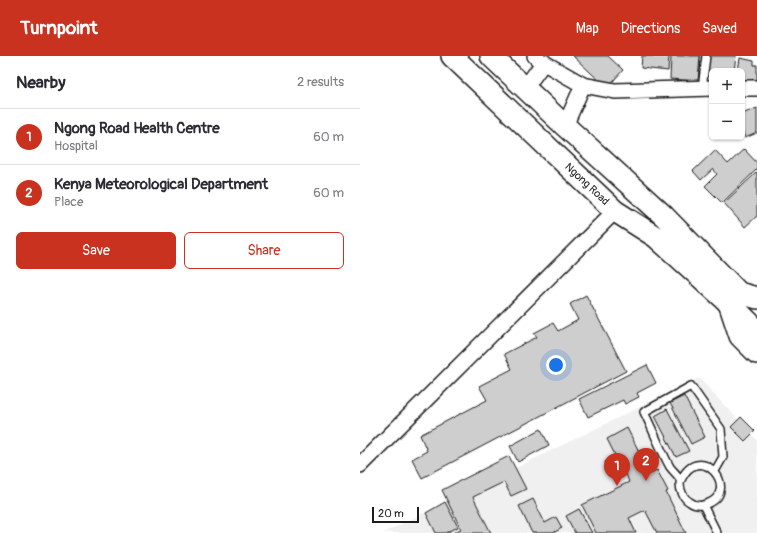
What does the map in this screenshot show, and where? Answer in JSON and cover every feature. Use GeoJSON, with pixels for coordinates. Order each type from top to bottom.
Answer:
{"type":"FeatureCollection","features":[{"type":"Feature","properties":{"kind":"main road","name":"Ngong Road"},"geometry":{"type":"LineString","coordinates":[[452,56],[615,210],[656,237],[757,310]]}},
{"type":"Feature","properties":{"kind":"main road","name":"Ngong Road"},"geometry":{"type":"LineString","coordinates":[[491,56],[664,216],[742,298],[757,331]]}},
{"type":"Feature","properties":{"kind":"main road","name":"Ngong Road"},"geometry":{"type":"LineString","coordinates":[[742,298],[740,336],[757,353]]}},
{"type":"Feature","properties":{"kind":"street"},"geometry":{"type":"LineString","coordinates":[[525,88],[540,59],[583,85],[615,91],[707,88]]}},
{"type":"Feature","properties":{"kind":"street"},"geometry":{"type":"LineString","coordinates":[[565,126],[583,85]]}},
{"type":"Feature","properties":{"kind":"street"},"geometry":{"type":"LineString","coordinates":[[745,88],[757,88]]}},
{"type":"Feature","properties":{"kind":"street"},"geometry":{"type":"LineString","coordinates":[[360,465],[615,210]]}},
{"type":"Feature","properties":{"kind":"lane"},"geometry":{"type":"LineString","coordinates":[[706,56],[707,88]]}},
{"type":"Feature","properties":{"kind":"lane"},"geometry":{"type":"LineString","coordinates":[[681,480],[671,468],[644,412],[691,386],[721,429],[723,457],[715,471]]}},
{"type":"Feature","properties":{"kind":"lane"},"geometry":{"type":"LineString","coordinates":[[702,465],[715,471],[719,477],[720,491],[710,503],[696,505],[685,498],[682,492],[681,480],[688,469],[702,465]]}},
{"type":"Feature","properties":{"kind":"lane"},"geometry":{"type":"LineString","coordinates":[[703,505],[717,533]]}},
{"type":"Feature","properties":{"kind":"shaded area"},"geometry":{"type":"Polygon","coordinates":[[[699,378],[757,440],[757,533],[383,533],[699,378]]]}},
{"type":"Feature","properties":{"kind":"building"},"geometry":{"type":"Polygon","coordinates":[[[573,56],[608,56],[623,70],[607,88],[573,56]]]}},
{"type":"Feature","properties":{"kind":"building"},"geometry":{"type":"Polygon","coordinates":[[[642,56],[669,56],[668,71],[641,68],[642,56]]]}},
{"type":"Feature","properties":{"kind":"building"},"geometry":{"type":"Polygon","coordinates":[[[671,56],[700,56],[698,81],[670,79],[671,56]]]}},
{"type":"Feature","properties":{"kind":"building"},"geometry":{"type":"Polygon","coordinates":[[[708,56],[736,56],[734,68],[709,68],[709,77],[705,76],[708,56]]]}},
{"type":"Feature","properties":{"kind":"building"},"geometry":{"type":"Polygon","coordinates":[[[740,58],[754,61],[754,65],[757,65],[757,85],[745,83],[745,68],[738,68],[740,58]]]}},
{"type":"Feature","properties":{"kind":"building"},"geometry":{"type":"Polygon","coordinates":[[[757,108],[757,133],[745,138],[745,113],[757,108]]]}},
{"type":"Feature","properties":{"kind":"building"},"geometry":{"type":"Polygon","coordinates":[[[744,149],[757,163],[757,169],[722,203],[705,186],[717,174],[713,169],[701,180],[693,171],[715,150],[728,164],[744,149]]]}},
{"type":"Feature","properties":{"kind":"building"},"geometry":{"type":"Polygon","coordinates":[[[757,172],[757,216],[745,227],[724,203],[757,172]]]}},
{"type":"Feature","properties":{"kind":"building"},"geometry":{"type":"Polygon","coordinates":[[[586,295],[626,371],[422,478],[412,459],[427,451],[420,435],[487,400],[479,386],[512,369],[504,354],[537,337],[534,333],[553,323],[558,331],[578,320],[570,304],[586,295]]]}},
{"type":"Feature","properties":{"kind":"building"},"geometry":{"type":"Polygon","coordinates":[[[647,365],[656,383],[637,393],[639,397],[625,404],[623,400],[588,417],[579,399],[647,365]]]}},
{"type":"Feature","properties":{"kind":"building"},"geometry":{"type":"Polygon","coordinates":[[[684,396],[705,437],[691,444],[670,403],[684,396]]]}},
{"type":"Feature","properties":{"kind":"building"},"geometry":{"type":"Polygon","coordinates":[[[667,409],[689,451],[676,457],[655,416],[667,409]]]}},
{"type":"Feature","properties":{"kind":"building"},"geometry":{"type":"Polygon","coordinates":[[[741,417],[755,431],[745,441],[731,427],[741,417]]]}},
{"type":"Feature","properties":{"kind":"building"},"geometry":{"type":"Polygon","coordinates":[[[627,428],[650,473],[657,470],[668,491],[666,492],[686,533],[657,533],[645,510],[629,518],[636,533],[596,533],[582,505],[629,482],[626,474],[614,480],[605,462],[616,457],[607,439],[627,428]]]}},
{"type":"Feature","properties":{"kind":"building"},"geometry":{"type":"Polygon","coordinates":[[[541,429],[549,445],[518,462],[510,446],[541,429]]]}},
{"type":"Feature","properties":{"kind":"building"},"geometry":{"type":"Polygon","coordinates":[[[509,456],[526,489],[511,496],[504,482],[473,497],[491,533],[455,533],[461,529],[442,490],[509,456]]]}},
{"type":"Feature","properties":{"kind":"building"},"geometry":{"type":"Polygon","coordinates":[[[533,499],[545,523],[556,517],[562,528],[553,533],[532,533],[519,506],[533,499]]]}},
{"type":"Feature","properties":{"kind":"building"},"geometry":{"type":"Polygon","coordinates":[[[445,502],[458,527],[446,533],[436,533],[426,513],[445,502]]]}},
{"type":"Feature","properties":{"kind":"building"},"geometry":{"type":"Polygon","coordinates":[[[579,509],[592,533],[575,533],[566,516],[579,509]]]}},
{"type":"Feature","properties":{"kind":"place","name":"Kenya Meteorological Department"},"geometry":{"type":"Point","coordinates":[646,481]}},
{"type":"Feature","properties":{"kind":"place","name":"Ngong Road Health Centre"},"geometry":{"type":"Point","coordinates":[617,486]}}]}
